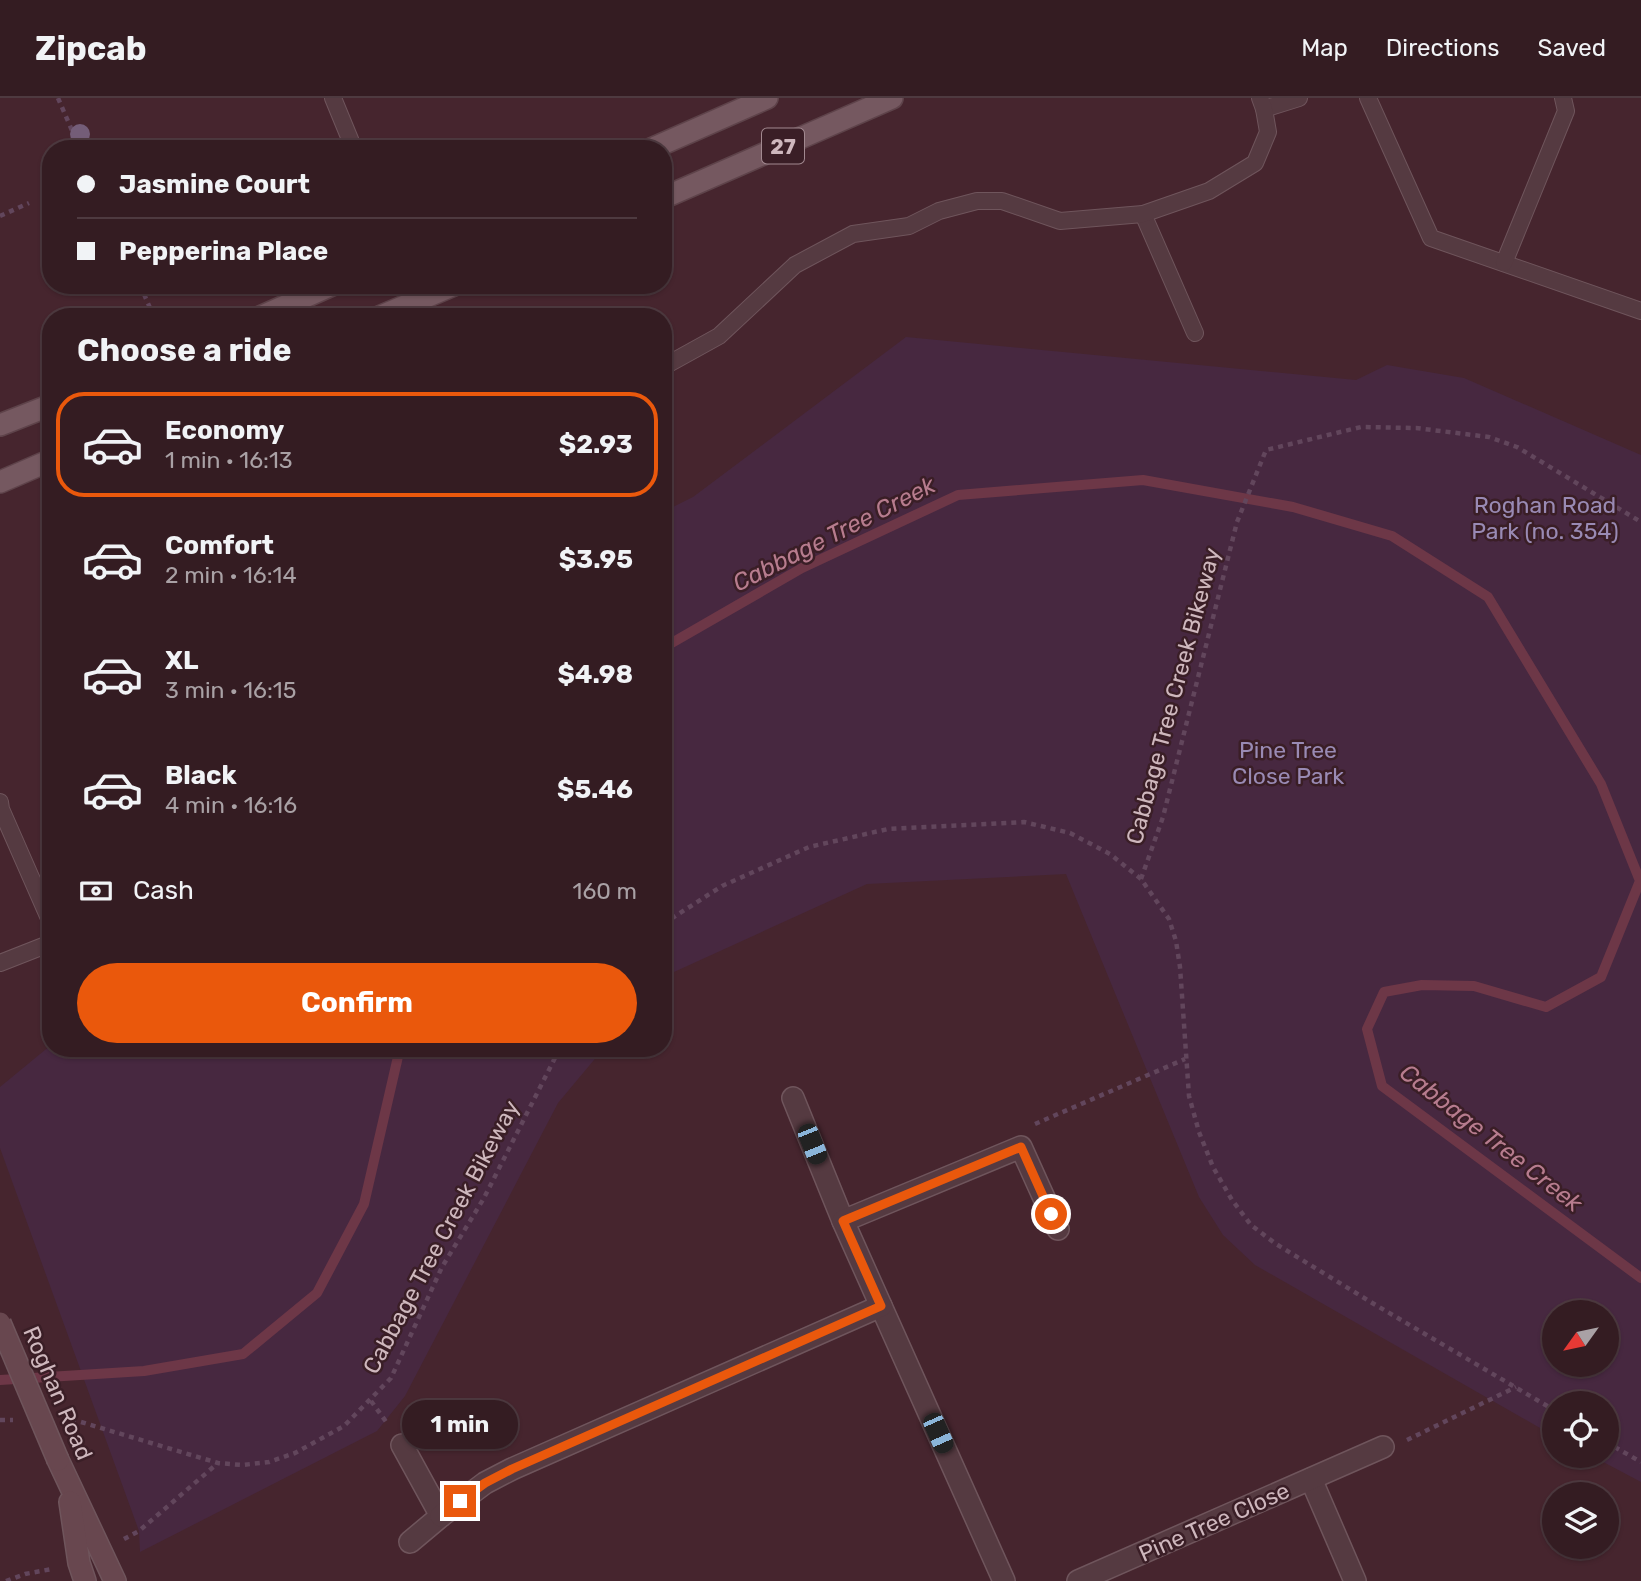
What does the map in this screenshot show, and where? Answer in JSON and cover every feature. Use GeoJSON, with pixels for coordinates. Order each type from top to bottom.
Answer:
{"type":"FeatureCollection","features":[{"type":"Feature","properties":{"kind":"main road","name":"27"},"geometry":{"type":"LineString","coordinates":[[671,140],[767,98]]}},
{"type":"Feature","properties":{"kind":"main road","name":"27"},"geometry":{"type":"LineString","coordinates":[[672,194],[892,98]]}},
{"type":"Feature","properties":{"kind":"main road"},"geometry":{"type":"LineString","coordinates":[[280,308],[312,294]]}},
{"type":"Feature","properties":{"kind":"main road"},"geometry":{"type":"LineString","coordinates":[[392,308],[413,294]]}},
{"type":"Feature","properties":{"kind":"main road"},"geometry":{"type":"LineString","coordinates":[[0,425],[42,409]]}},
{"type":"Feature","properties":{"kind":"main road"},"geometry":{"type":"LineString","coordinates":[[0,482],[42,464]]}},
{"type":"Feature","properties":{"kind":"main road","name":"Roghan Road"},"geometry":{"type":"LineString","coordinates":[[0,1323],[67,1483],[115,1581]]}},
{"type":"Feature","properties":{"kind":"main road","name":"Roghan Road"},"geometry":{"type":"LineString","coordinates":[[67,1483],[79,1563],[85,1581]]}},
{"type":"Feature","properties":{"kind":"street"},"geometry":{"type":"LineString","coordinates":[[793,1098],[843,1221],[1004,1581]]}},
{"type":"Feature","properties":{"kind":"street"},"geometry":{"type":"LineString","coordinates":[[843,1221],[1021,1147],[1058,1229]]}},
{"type":"Feature","properties":{"kind":"street"},"geometry":{"type":"LineString","coordinates":[[410,1542],[485,1483],[512,1469],[881,1306]]}},
{"type":"Feature","properties":{"kind":"street"},"geometry":{"type":"LineString","coordinates":[[402,1445],[440,1516]]}},
{"type":"Feature","properties":{"kind":"street","name":"Pine Tree Close"},"geometry":{"type":"LineString","coordinates":[[1078,1581],[1383,1447]]}},
{"type":"Feature","properties":{"kind":"street","name":"Pine Tree Close"},"geometry":{"type":"LineString","coordinates":[[1311,1479],[1355,1581]]}},
{"type":"Feature","properties":{"kind":"lane"},"geometry":{"type":"LineString","coordinates":[[333,98],[350,140]]}},
{"type":"Feature","properties":{"kind":"lane"},"geometry":{"type":"LineString","coordinates":[[672,362],[719,336],[795,265],[853,234],[909,226],[939,211],[977,201],[1002,201],[1060,220],[1143,214],[1209,191],[1255,163],[1268,132],[1262,103],[1299,98]]}},
{"type":"Feature","properties":{"kind":"lane"},"geometry":{"type":"LineString","coordinates":[[1368,98],[1431,238],[1641,312]]}},
{"type":"Feature","properties":{"kind":"lane"},"geometry":{"type":"LineString","coordinates":[[1504,263],[1566,111],[1563,98]]}},
{"type":"Feature","properties":{"kind":"lane"},"geometry":{"type":"LineString","coordinates":[[1143,214],[1195,333]]}},
{"type":"Feature","properties":{"kind":"lane"},"geometry":{"type":"LineString","coordinates":[[0,802],[42,902]]}},
{"type":"Feature","properties":{"kind":"lane"},"geometry":{"type":"LineString","coordinates":[[0,963],[42,947]]}},
{"type":"Feature","properties":{"kind":"path"},"geometry":{"type":"LineString","coordinates":[[58,98],[76,140]]}},
{"type":"Feature","properties":{"kind":"path"},"geometry":{"type":"LineString","coordinates":[[0,216],[29,204]]}},
{"type":"Feature","properties":{"kind":"path","name":"Cabbage Tree Creek Bikeway"},"geometry":{"type":"LineString","coordinates":[[1141,879],[1163,817],[1237,522],[1266,450],[1361,427],[1416,428],[1489,438],[1517,447],[1641,522]]}},
{"type":"Feature","properties":{"kind":"path","name":"Cabbage Tree Creek Bikeway"},"geometry":{"type":"LineString","coordinates":[[672,919],[722,886],[809,848],[888,829],[1024,821],[1070,833],[1110,854],[1141,879],[1168,919],[1176,941],[1189,1096],[1209,1156],[1231,1200],[1251,1225],[1276,1244],[1542,1403]]}},
{"type":"Feature","properties":{"kind":"path","name":"Cabbage Tree Creek Bikeway"},"geometry":{"type":"LineString","coordinates":[[68,1421],[81,1422],[218,1463],[242,1465],[269,1462],[295,1453],[344,1426],[391,1378],[442,1266],[485,1198],[556,1057]]}},
{"type":"Feature","properties":{"kind":"path"},"geometry":{"type":"LineString","coordinates":[[1021,1147],[1035,1124],[1185,1059]]}},
{"type":"Feature","properties":{"kind":"path"},"geometry":{"type":"LineString","coordinates":[[1383,1447],[1407,1440],[1517,1387]]}},
{"type":"Feature","properties":{"kind":"path"},"geometry":{"type":"LineString","coordinates":[[0,1420],[14,1420]]}},
{"type":"Feature","properties":{"kind":"path"},"geometry":{"type":"LineString","coordinates":[[1619,1449],[1641,1462]]}},
{"type":"Feature","properties":{"kind":"path"},"geometry":{"type":"LineString","coordinates":[[123,1539],[139,1531],[218,1463]]}},
{"type":"Feature","properties":{"kind":"path"},"geometry":{"type":"LineString","coordinates":[[6,1581],[24,1574],[56,1568]]}},
{"type":"Feature","properties":{"kind":"green space","name":"Pine Tree Close Park"},"geometry":{"type":"Polygon","coordinates":[[[906,337],[1356,380],[1387,365],[1464,378],[1641,455],[1641,1482],[1615,1468],[1619,1468],[1619,1391],[1542,1391],[1542,1429],[1255,1265],[1223,1235],[1199,1197],[1066,874],[867,884],[672,973],[672,508],[693,497],[906,337]]]}},
{"type":"Feature","properties":{"kind":"green space"},"geometry":{"type":"Polygon","coordinates":[[[42,1052],[42,1057],[596,1057],[558,1103],[405,1396],[377,1431],[140,1552],[139,1531],[0,1148],[0,1087],[42,1052]]]}},
{"type":"Feature","properties":{"kind":"waterway","name":"Cabbage Tree Creek"},"geometry":{"type":"LineString","coordinates":[[672,643],[802,568],[958,495],[1143,480],[1293,507],[1392,536],[1488,597],[1601,784],[1640,881],[1601,977],[1546,1007],[1474,986],[1422,985],[1384,992],[1367,1029],[1382,1086],[1641,1278]]}},
{"type":"Feature","properties":{"kind":"waterway","name":"Cabbage Tree Creek"},"geometry":{"type":"LineString","coordinates":[[0,1380],[144,1371],[243,1354],[317,1293],[364,1204],[398,1057]]}},
{"type":"Feature","properties":{"kind":"route"},"geometry":{"type":"LineString","coordinates":[[460,1501],[485,1483],[512,1469],[881,1306],[843,1221],[1021,1147],[1051,1214]]}},
{"type":"Feature","properties":{"kind":"park label","name":"Roghan Road Park (no. 354)"},"geometry":{"type":"Point","coordinates":[1545,518]}}]}
